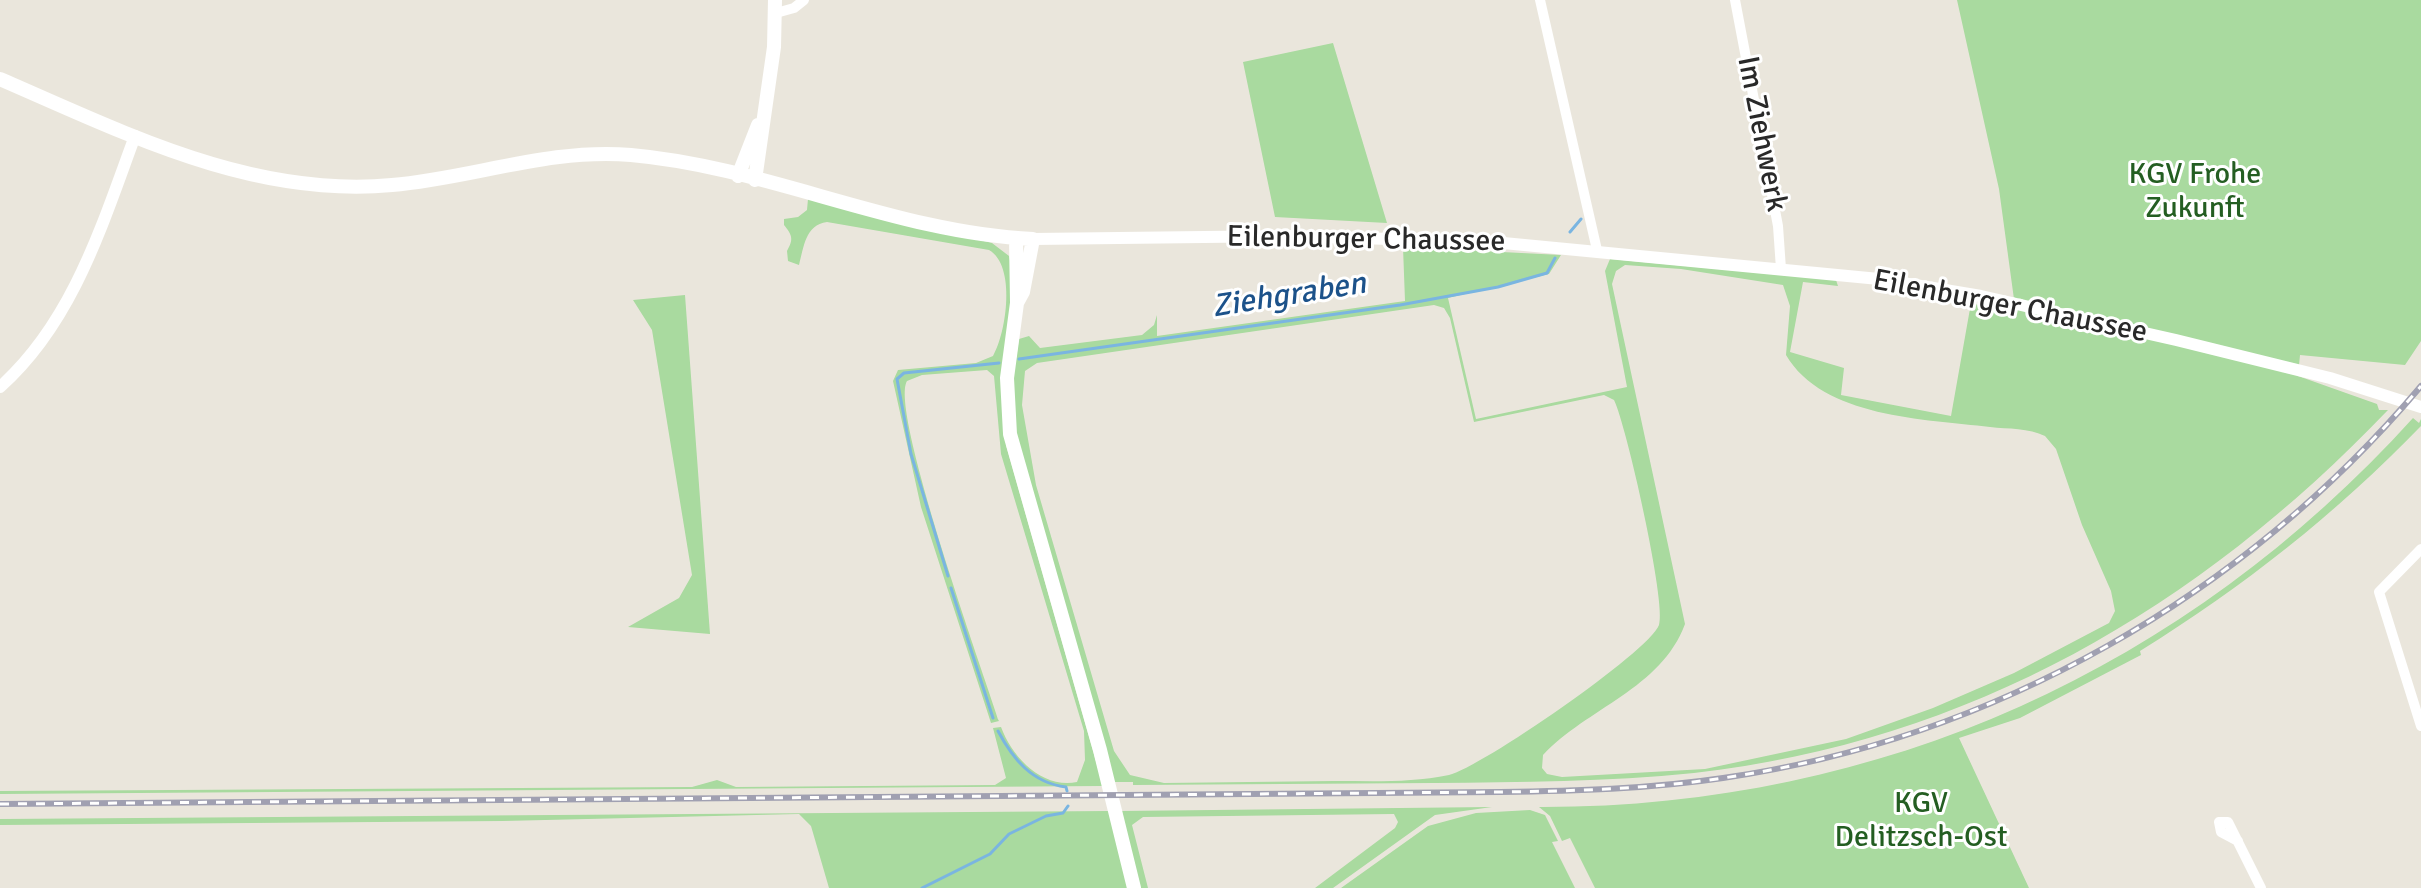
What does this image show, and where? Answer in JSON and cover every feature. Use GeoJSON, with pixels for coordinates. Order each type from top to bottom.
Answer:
{"type":"FeatureCollection","features":[{"type":"Feature","properties":{"kind":"main road"},"geometry":{"type":"LineString","coordinates":[[755,180],[772,66],[776,6]]}},
{"type":"Feature","properties":{"kind":"main road","name":"Eilenburger Chaussee"},"geometry":{"type":"LineString","coordinates":[[0,79],[135,136],[231,171],[307,185],[393,185],[548,157],[596,154],[650,157],[958,230],[1033,239]]}},
{"type":"Feature","properties":{"kind":"main road"},"geometry":{"type":"LineString","coordinates":[[738,176],[762,118]]}},
{"type":"Feature","properties":{"kind":"main road"},"geometry":{"type":"LineString","coordinates":[[1016,238],[1017,303],[1007,378],[1010,434],[1082,683],[1134,888]]}},
{"type":"Feature","properties":{"kind":"main road"},"geometry":{"type":"LineString","coordinates":[[1017,303],[1023,292],[1033,239]]}},
{"type":"Feature","properties":{"kind":"street"},"geometry":{"type":"LineString","coordinates":[[776,6],[794,8],[804,0]]}},
{"type":"Feature","properties":{"kind":"street"},"geometry":{"type":"LineString","coordinates":[[1540,0],[1597,250]]}},
{"type":"Feature","properties":{"kind":"street","name":"Im Ziehwerk"},"geometry":{"type":"LineString","coordinates":[[1735,0],[1783,252],[1781,269]]}},
{"type":"Feature","properties":{"kind":"street"},"geometry":{"type":"LineString","coordinates":[[0,387],[36,350],[56,322],[78,281],[135,136]]}},
{"type":"Feature","properties":{"kind":"street","name":"Eilenburger Chaussee"},"geometry":{"type":"LineString","coordinates":[[1033,239],[1289,236],[1493,242],[1781,269],[1942,289],[2079,318],[2330,378],[2421,407]]}},
{"type":"Feature","properties":{"kind":"street"},"geometry":{"type":"LineString","coordinates":[[2421,549],[2379,592],[2421,726]]}},
{"type":"Feature","properties":{"kind":"street"},"geometry":{"type":"LineString","coordinates":[[2238,841],[2261,888]]}},
{"type":"Feature","properties":{"kind":"green space","name":"KGV Frohe Zukunft"},"geometry":{"type":"Polygon","coordinates":[[[1957,0],[2421,0],[2421,341],[2405,365],[2300,355],[2298,376],[2377,404],[2379,410],[2388,410],[2315,481],[2238,546],[2158,604],[2073,654],[1985,697],[1892,731],[1795,757],[1694,773],[1596,780],[1133,785],[1133,782],[1113,782],[1014,426],[1012,385],[1019,339],[1029,336],[1040,348],[1142,335],[1154,325],[1157,315],[1157,336],[1405,301],[1403,247],[1561,255],[1549,274],[1448,298],[1476,419],[1627,387],[1605,271],[1610,259],[1836,280],[1838,286],[1803,282],[1790,352],[1844,368],[1841,395],[1951,416],[1971,303],[2016,314],[1999,189],[1957,0]],[[1625,265],[1616,271],[1612,284],[1685,624],[1674,646],[1641,682],[1580,724],[1543,755],[1542,768],[1547,774],[1562,777],[1705,769],[1846,739],[1933,708],[2014,673],[2109,623],[2115,611],[2111,591],[2082,525],[2056,449],[2045,436],[2025,430],[1907,417],[1850,403],[1824,392],[1803,376],[1786,355],[1790,306],[1783,285],[1681,269],[1625,265]],[[1434,305],[1037,363],[1025,371],[1022,405],[1036,485],[1114,751],[1130,775],[1164,783],[1392,781],[1449,775],[1467,768],[1562,708],[1626,659],[1659,625],[1657,584],[1644,514],[1614,400],[1604,395],[1474,422],[1450,318],[1444,308],[1434,305]]]}},
{"type":"Feature","properties":{"kind":"green space"},"geometry":{"type":"Polygon","coordinates":[[[1333,43],[1387,223],[1275,217],[1243,62],[1333,43]]]}},
{"type":"Feature","properties":{"kind":"green space"},"geometry":{"type":"Polygon","coordinates":[[[808,199],[992,243],[1009,256],[1012,270],[1006,445],[1103,786],[0,794],[0,791],[692,787],[717,780],[736,787],[995,785],[1006,778],[993,728],[1001,727],[1013,749],[1040,776],[1064,783],[1077,782],[1085,760],[1084,731],[1001,454],[994,376],[987,370],[922,375],[907,381],[905,402],[924,489],[999,721],[991,723],[921,507],[893,381],[898,370],[976,363],[993,356],[1005,316],[1003,270],[989,250],[827,222],[810,232],[799,265],[788,261],[791,237],[784,219],[798,217],[807,210],[808,199]]]}},
{"type":"Feature","properties":{"kind":"green space"},"geometry":{"type":"Polygon","coordinates":[[[685,295],[710,634],[628,627],[679,598],[692,575],[652,330],[633,300],[685,295]]]}},
{"type":"Feature","properties":{"kind":"green space","name":"KGV Delitzsch-Ost"},"geometry":{"type":"Polygon","coordinates":[[[2413,418],[2419,423],[2421,419],[2421,426],[2322,519],[2252,575],[2140,651],[2141,655],[2020,718],[1959,738],[2029,888],[1595,888],[1570,838],[1562,841],[1550,816],[1539,807],[1665,801],[1787,782],[1905,751],[2018,707],[2126,652],[2228,585],[2324,507],[2413,418]]]}},
{"type":"Feature","properties":{"kind":"green space"},"geometry":{"type":"Polygon","coordinates":[[[1492,807],[1435,815],[1333,888],[1315,888],[1395,828],[1398,822],[1394,814],[1143,817],[1132,825],[1148,888],[1139,888],[1120,811],[1492,807]]]}},
{"type":"Feature","properties":{"kind":"green space"},"geometry":{"type":"Polygon","coordinates":[[[1530,810],[1545,815],[1558,841],[1552,842],[1575,888],[1341,888],[1428,826],[1476,813],[1530,810]]]}},
{"type":"Feature","properties":{"kind":"green space"},"geometry":{"type":"Polygon","coordinates":[[[1109,811],[1128,888],[829,888],[811,826],[799,814],[503,821],[0,825],[0,819],[1109,811]]]}},
{"type":"Feature","properties":{"kind":"waterway","name":"Ziehgraben"},"geometry":{"type":"LineString","coordinates":[[1570,232],[1581,219]]}},
{"type":"Feature","properties":{"kind":"waterway","name":"Ziehgraben"},"geometry":{"type":"LineString","coordinates":[[1019,359],[1400,305],[1498,287],[1547,273],[1555,258]]}},
{"type":"Feature","properties":{"kind":"waterway","name":"Ziehgraben"},"geometry":{"type":"LineString","coordinates":[[948,576],[911,454],[897,379],[904,373],[999,363]]}},
{"type":"Feature","properties":{"kind":"waterway","name":"Ziehgraben"},"geometry":{"type":"LineString","coordinates":[[951,588],[993,718]]}},
{"type":"Feature","properties":{"kind":"waterway","name":"Ziehgraben"},"geometry":{"type":"LineString","coordinates":[[998,731],[1010,751],[1033,775],[1066,787],[1067,791]]}},
{"type":"Feature","properties":{"kind":"waterway","name":"Ziehgraben"},"geometry":{"type":"LineString","coordinates":[[922,888],[990,854],[1009,834],[1046,816],[1063,813],[1068,806]]}},
{"type":"Feature","properties":{"kind":"railway"},"geometry":{"type":"LineString","coordinates":[[0,804],[1500,792],[1639,787],[1723,778],[1824,759],[1922,730],[2017,692],[2108,646],[2194,592],[2276,530],[2352,461],[2421,386]]}}]}
